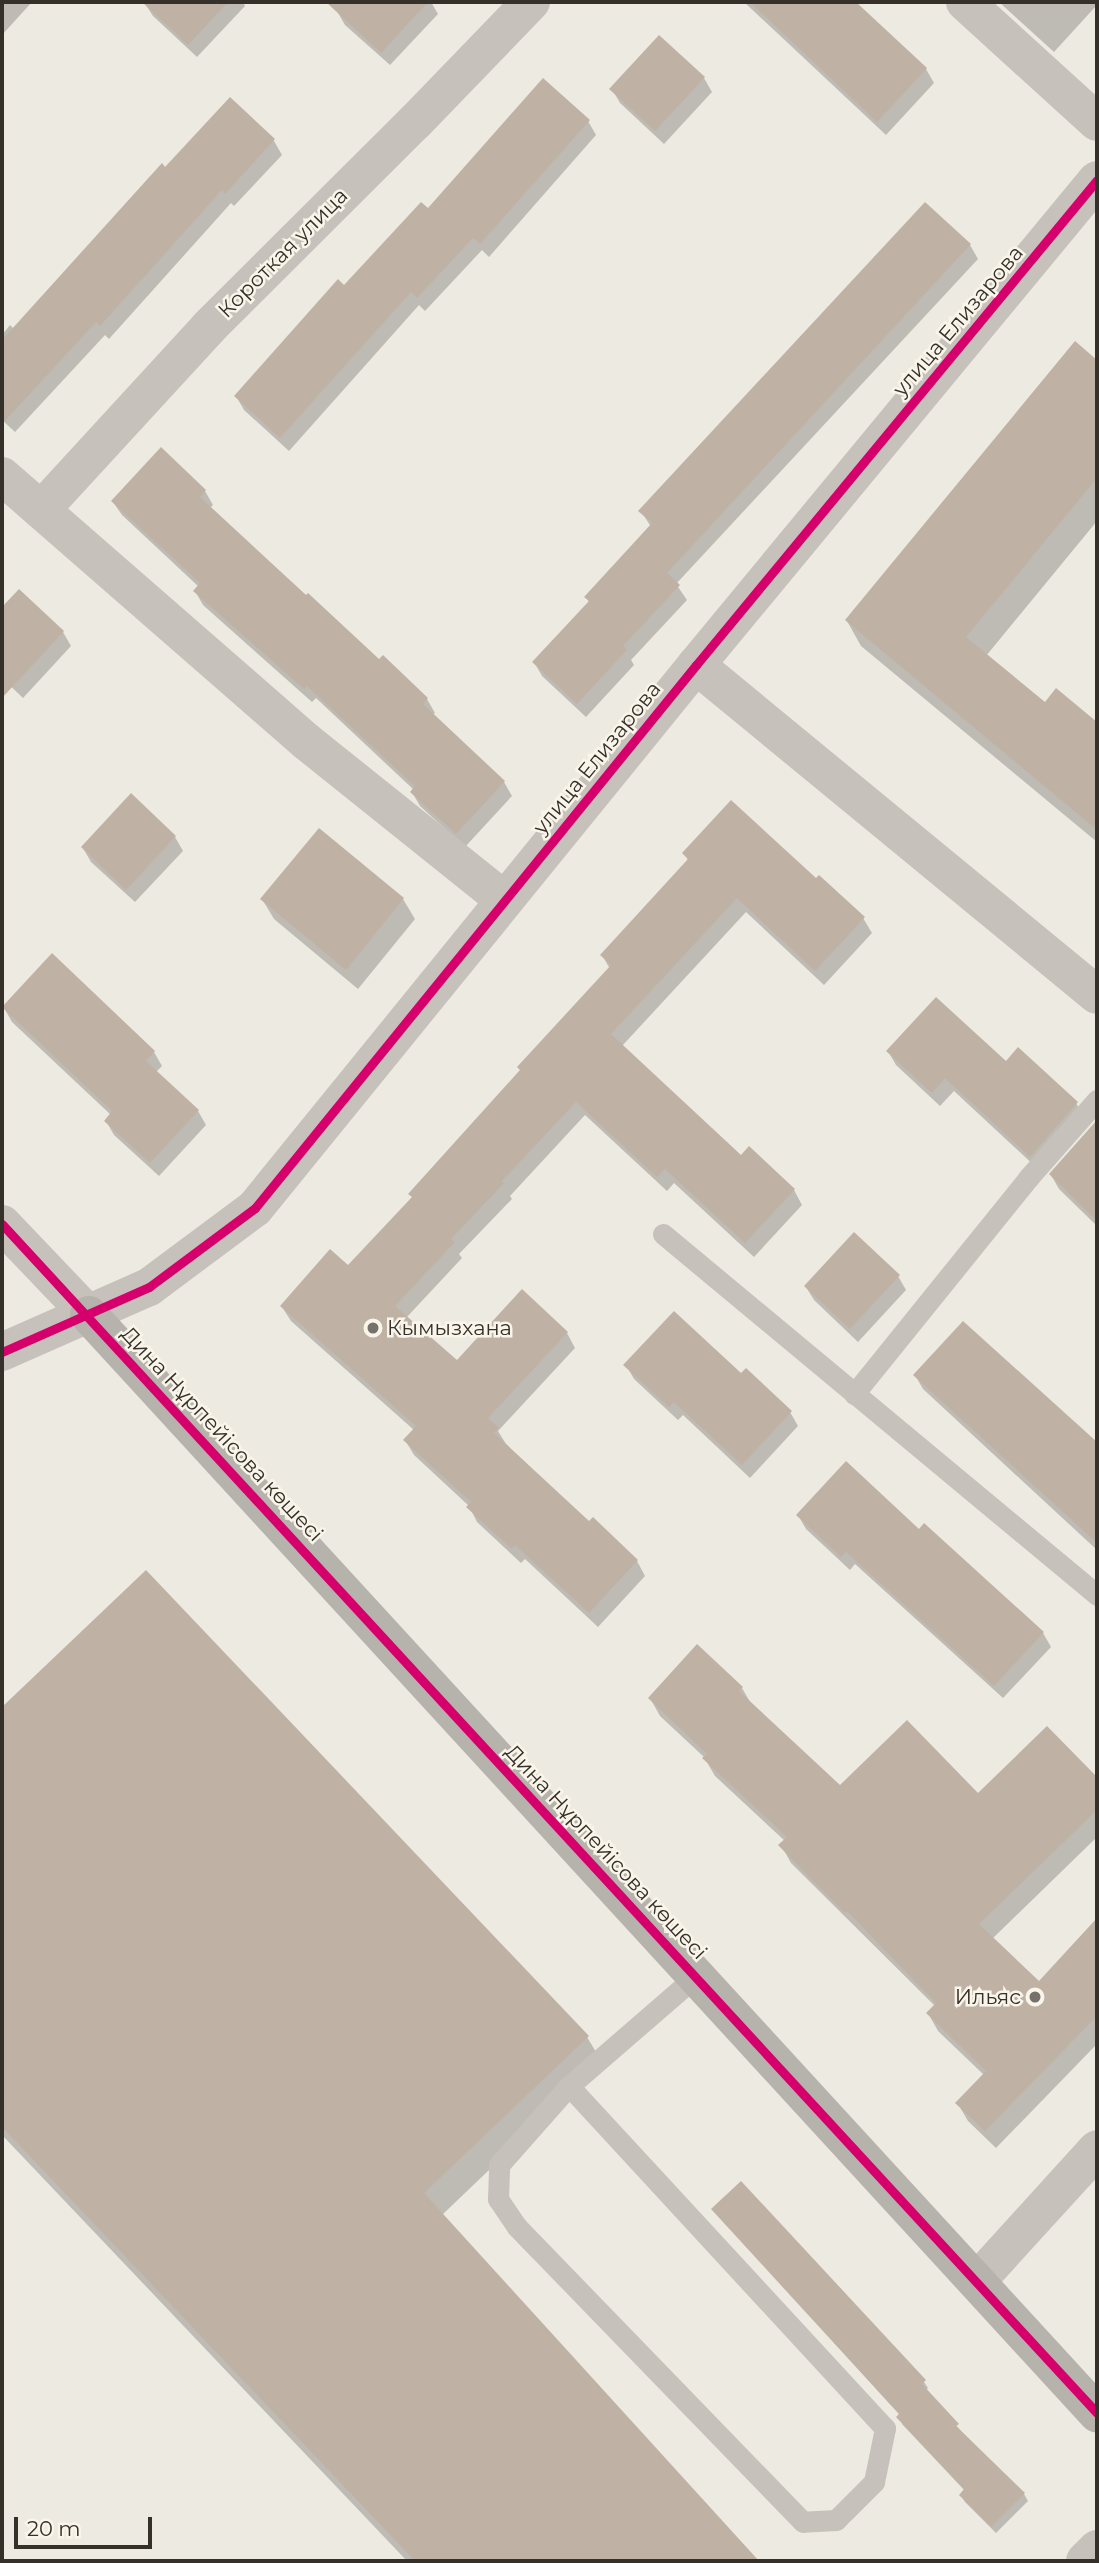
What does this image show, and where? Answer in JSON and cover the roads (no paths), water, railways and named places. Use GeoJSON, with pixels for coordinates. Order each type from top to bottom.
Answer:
{"type":"FeatureCollection","features":[{"type":"Feature","properties":{"kind":"street","name":"Короткая улица"},"geometry":{"type":"LineString","coordinates":[[41,510],[209,327],[531,2]]}},
{"type":"Feature","properties":{"kind":"street"},"geometry":{"type":"LineString","coordinates":[[965,2],[1097,122]]}},
{"type":"Feature","properties":{"kind":"street","name":"улица Елизарова"},"geometry":{"type":"LineString","coordinates":[[2,1352],[149,1287],[255,1208],[340,1107],[504,900],[696,665],[1097,180]]}},
{"type":"Feature","properties":{"kind":"street"},"geometry":{"type":"LineString","coordinates":[[2,476],[307,743],[504,900]]}},
{"type":"Feature","properties":{"kind":"street"},"geometry":{"type":"LineString","coordinates":[[696,665],[1097,995]]}},
{"type":"Feature","properties":{"kind":"street"},"geometry":{"type":"LineString","coordinates":[[2,1224],[89,1315]]}},
{"type":"Feature","properties":{"kind":"street","name":"Дина Нұрпейісова көшесі"},"geometry":{"type":"LineString","coordinates":[[89,1315],[1097,2413]]}},
{"type":"Feature","properties":{"kind":"street"},"geometry":{"type":"LineString","coordinates":[[977,2281],[1097,2149]]}},
{"type":"Feature","properties":{"kind":"street"},"geometry":{"type":"LineString","coordinates":[[1085,2561],[1097,2549]]}},
{"type":"Feature","properties":{"kind":"lane"},"geometry":{"type":"LineString","coordinates":[[854,1394],[1029,1177],[1097,1100]]}},
{"type":"Feature","properties":{"kind":"lane"},"geometry":{"type":"LineString","coordinates":[[663,1234],[1097,1595]]}},
{"type":"Feature","properties":{"kind":"lane"},"geometry":{"type":"LineString","coordinates":[[569,2085],[885,2428],[874,2482],[836,2520],[803,2522],[517,2227],[498,2199],[499,2165],[569,2085],[696,1976]]}},
{"type":"Feature","properties":{"kind":"place","name":"Кымызхана"},"geometry":{"type":"Point","coordinates":[373,1328]}},
{"type":"Feature","properties":{"kind":"place","name":"Ильяс"},"geometry":{"type":"Point","coordinates":[1035,1997]}}]}
